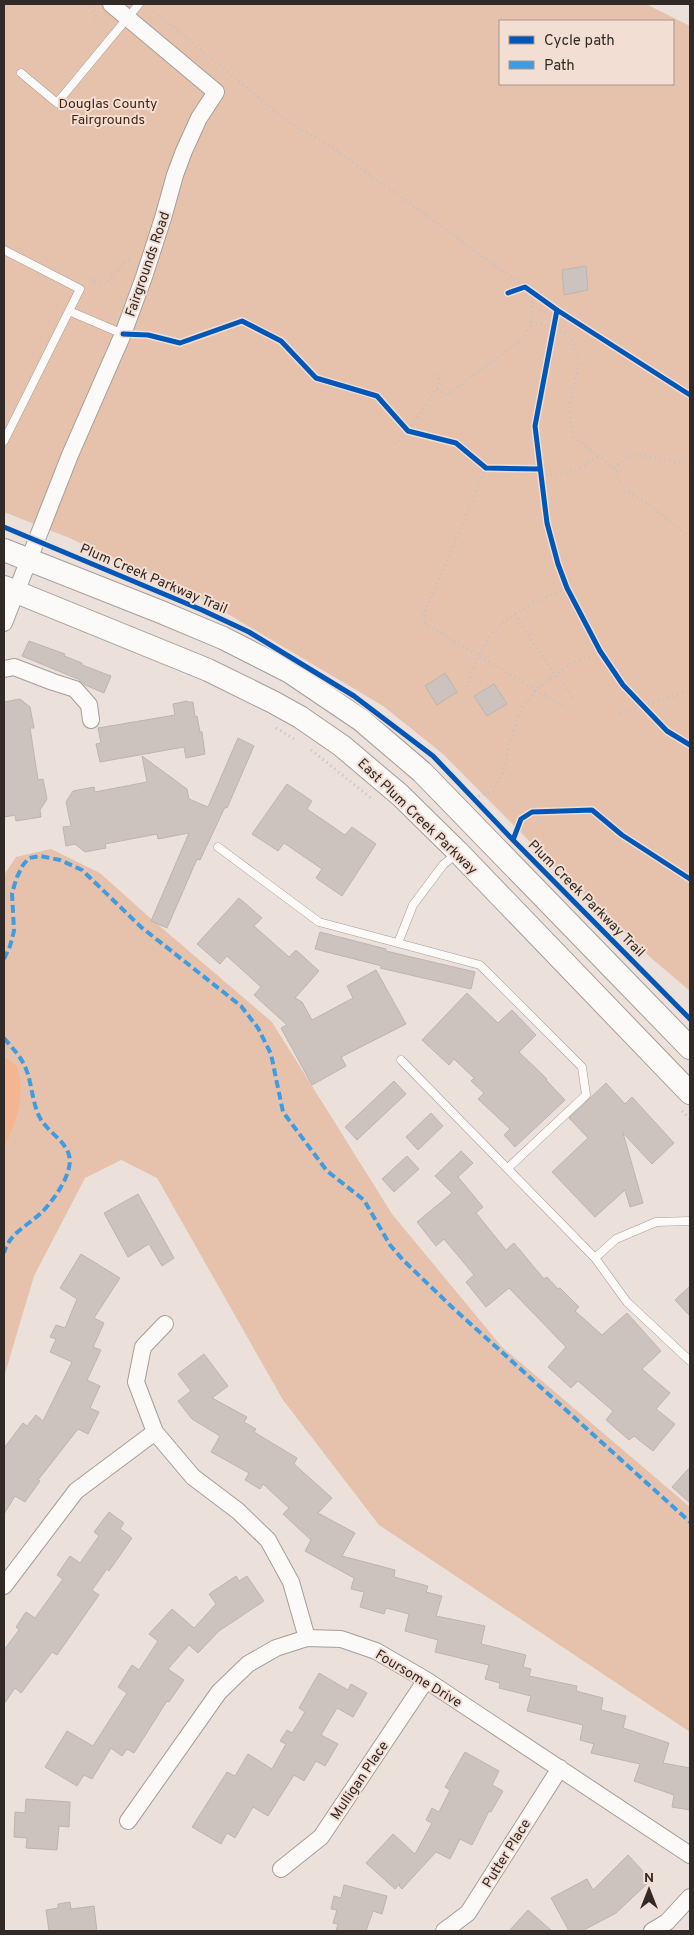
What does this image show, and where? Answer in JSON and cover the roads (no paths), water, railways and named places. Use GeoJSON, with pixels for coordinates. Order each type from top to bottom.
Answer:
{"type":"FeatureCollection","features":[{"type":"Feature","properties":{"kind":"main road"},"geometry":{"type":"LineString","coordinates":[[4,550],[223,638],[290,672],[361,720],[422,772],[690,1048]]}},
{"type":"Feature","properties":{"kind":"main road","name":"East Plum Creek Parkway"},"geometry":{"type":"LineString","coordinates":[[10,589],[208,670],[266,698],[342,746],[400,795],[458,852],[683,1099]]}},
{"type":"Feature","properties":{"kind":"street","name":"Fairgrounds Road"},"geometry":{"type":"LineString","coordinates":[[4,623],[10,589],[28,560],[70,455],[123,334],[144,277],[181,159],[199,118],[216,92],[112,4]]}},
{"type":"Feature","properties":{"kind":"street"},"geometry":{"type":"LineString","coordinates":[[4,669],[14,667],[75,689],[89,705],[91,720]]}},
{"type":"Feature","properties":{"kind":"street"},"geometry":{"type":"LineString","coordinates":[[165,1324],[143,1347],[136,1382],[155,1432],[193,1477],[238,1511],[268,1540],[291,1582],[307,1638]]}},
{"type":"Feature","properties":{"kind":"street"},"geometry":{"type":"LineString","coordinates":[[4,1586],[76,1492],[155,1432]]}},
{"type":"Feature","properties":{"kind":"street","name":"Foursome Drive"},"geometry":{"type":"LineString","coordinates":[[128,1821],[219,1692],[248,1664],[276,1648],[307,1638],[341,1639],[376,1651],[426,1680],[690,1855]]}},
{"type":"Feature","properties":{"kind":"street","name":"Mulligan Place"},"geometry":{"type":"LineString","coordinates":[[281,1869],[321,1837],[426,1680]]}},
{"type":"Feature","properties":{"kind":"street","name":"Putter Place"},"geometry":{"type":"LineString","coordinates":[[444,1931],[468,1913],[560,1768]]}},
{"type":"Feature","properties":{"kind":"street"},"geometry":{"type":"LineString","coordinates":[[652,1931],[667,1922],[690,1897]]}},
{"type":"Feature","properties":{"kind":"lane"},"geometry":{"type":"LineString","coordinates":[[21,73],[57,103],[139,4]]}},
{"type":"Feature","properties":{"kind":"lane"},"geometry":{"type":"LineString","coordinates":[[4,250],[80,289],[4,441]]}},
{"type":"Feature","properties":{"kind":"lane"},"geometry":{"type":"LineString","coordinates":[[69,311],[123,334]]}},
{"type":"Feature","properties":{"kind":"lane"},"geometry":{"type":"LineString","coordinates":[[218,847],[319,922],[480,965],[582,1068],[586,1095],[508,1168]]}},
{"type":"Feature","properties":{"kind":"lane"},"geometry":{"type":"LineString","coordinates":[[398,943],[413,905],[443,865],[458,852]]}},
{"type":"Feature","properties":{"kind":"lane"},"geometry":{"type":"LineString","coordinates":[[401,1060],[595,1258],[627,1302],[690,1360]]}},
{"type":"Feature","properties":{"kind":"lane"},"geometry":{"type":"LineString","coordinates":[[595,1258],[616,1239],[656,1222],[688,1220]]}},
{"type":"Feature","properties":{"kind":"park label","name":"Douglas County Fairgrounds"},"geometry":{"type":"Point","coordinates":[108,112]}}]}
